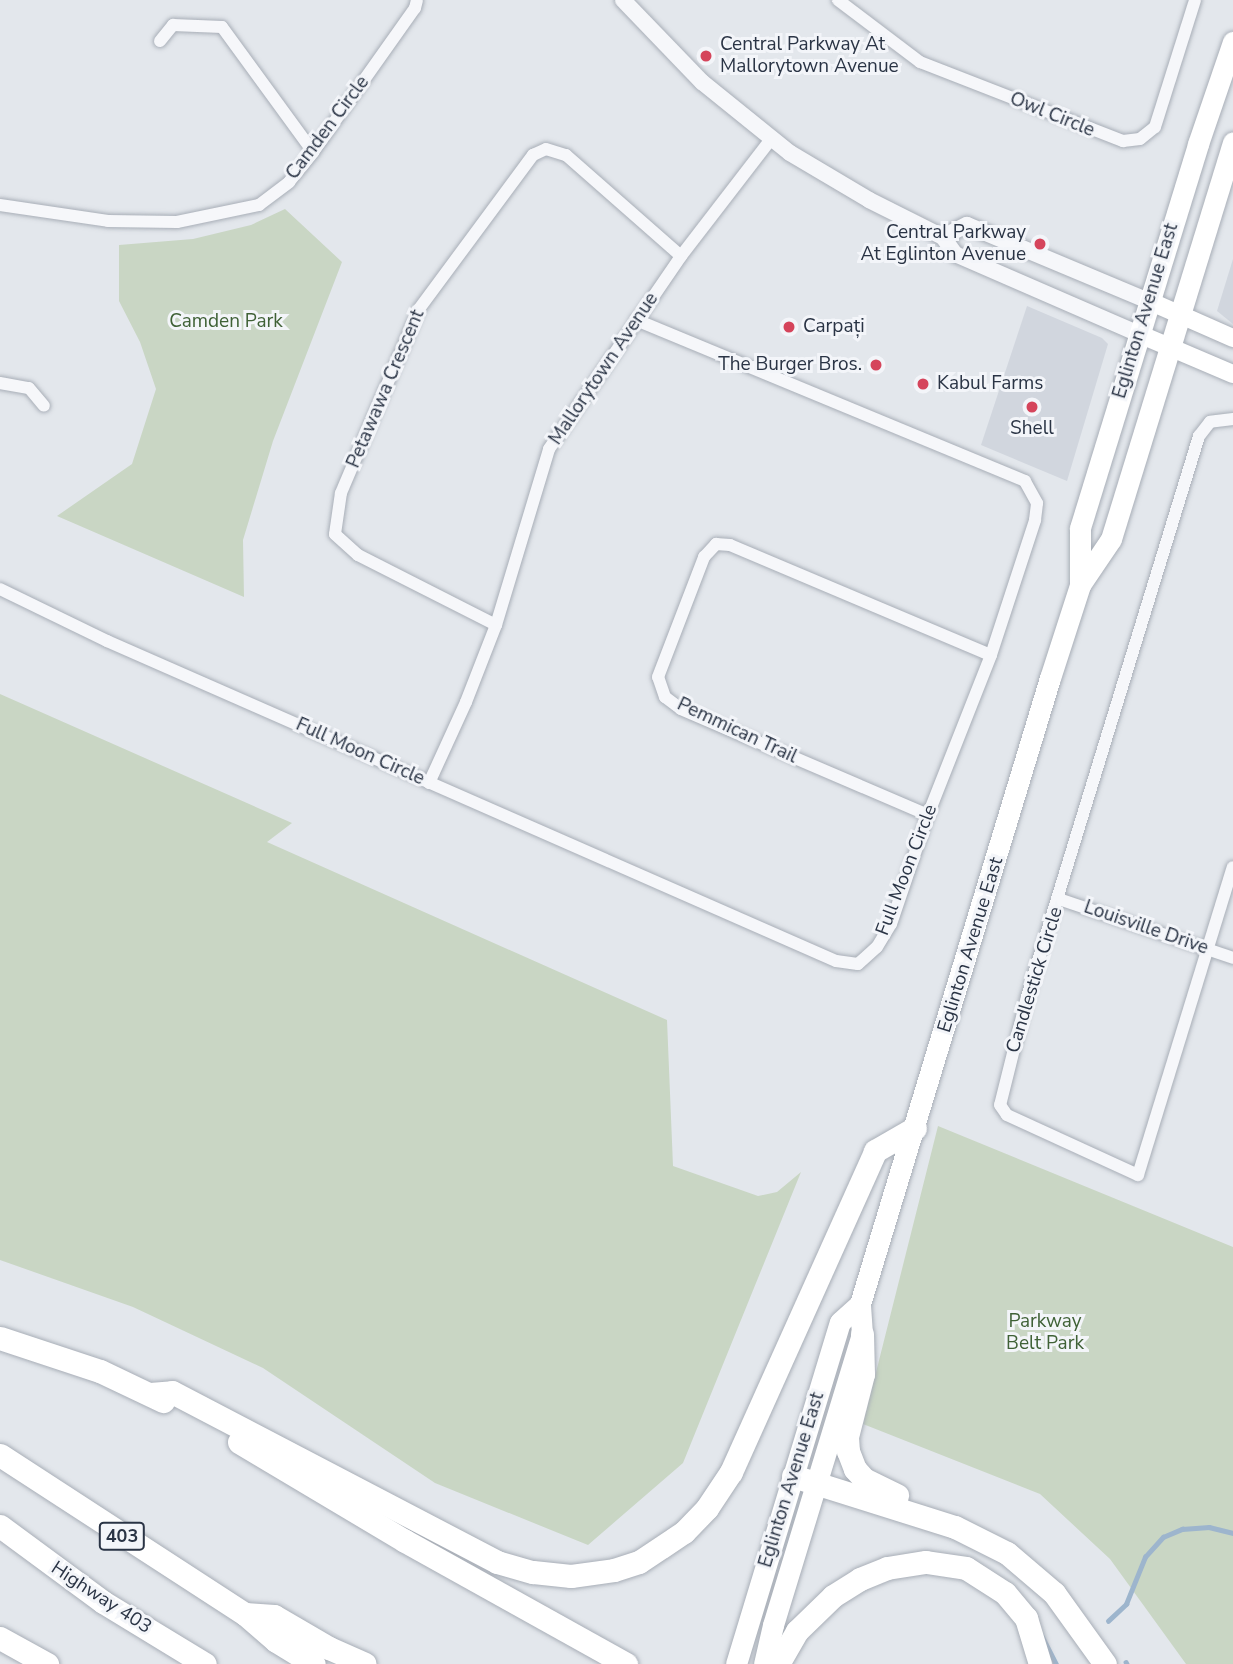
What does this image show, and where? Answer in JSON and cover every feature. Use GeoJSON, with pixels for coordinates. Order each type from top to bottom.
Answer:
{"type":"FeatureCollection","features":[{"type":"Feature","properties":{"kind":"highway"},"geometry":{"type":"LineString","coordinates":[[150,1394],[172,1392],[497,1562],[533,1572],[571,1576],[603,1572],[639,1562],[684,1532],[707,1507],[731,1472],[875,1151],[915,1128]]}},
{"type":"Feature","properties":{"kind":"highway"},"geometry":{"type":"LineString","coordinates":[[862,1334],[863,1374],[847,1437],[851,1461],[864,1479],[877,1487],[946,1511],[955,1527]]}},
{"type":"Feature","properties":{"kind":"highway"},"geometry":{"type":"LineString","coordinates":[[0,1338],[100,1371],[150,1394],[626,1664]]}},
{"type":"Feature","properties":{"kind":"highway","name":"403"},"geometry":{"type":"LineString","coordinates":[[0,1455],[245,1614],[276,1641],[314,1664]]}},
{"type":"Feature","properties":{"kind":"highway"},"geometry":{"type":"LineString","coordinates":[[793,1476],[955,1527],[1007,1553],[1040,1579],[1067,1608],[1105,1664]]}},
{"type":"Feature","properties":{"kind":"highway","name":"Highway 403"},"geometry":{"type":"LineString","coordinates":[[0,1526],[103,1602],[205,1664]]}},
{"type":"Feature","properties":{"kind":"highway"},"geometry":{"type":"LineString","coordinates":[[778,1664],[797,1631],[833,1596],[860,1579],[887,1568],[926,1562],[965,1568],[1005,1592],[1026,1618],[1040,1664]]}},
{"type":"Feature","properties":{"kind":"highway","name":"403"},"geometry":{"type":"LineString","coordinates":[[245,1614],[274,1616],[329,1648],[365,1664]]}},
{"type":"Feature","properties":{"kind":"highway"},"geometry":{"type":"LineString","coordinates":[[0,1638],[47,1664]]}},
{"type":"Feature","properties":{"kind":"main road","name":"Eglinton Avenue East"},"geometry":{"type":"LineString","coordinates":[[764,1664],[773,1625],[862,1334],[860,1304],[1080,585],[1080,528],[1225,58],[1233,42]]}},
{"type":"Feature","properties":{"kind":"main road","name":"Eglinton Avenue East"},"geometry":{"type":"LineString","coordinates":[[1080,585],[1111,539],[1233,142]]}},
{"type":"Feature","properties":{"kind":"main road"},"geometry":{"type":"LineString","coordinates":[[1149,301],[1233,338]]}},
{"type":"Feature","properties":{"kind":"main road"},"geometry":{"type":"LineString","coordinates":[[1139,334],[1233,374]]}},
{"type":"Feature","properties":{"kind":"main road","name":"Eglinton Avenue East"},"geometry":{"type":"LineString","coordinates":[[736,1664],[840,1322],[860,1304]]}},
{"type":"Feature","properties":{"kind":"street","name":"Camden Circle"},"geometry":{"type":"LineString","coordinates":[[0,205],[108,221],[177,222],[259,205],[289,182],[313,152],[415,8],[417,0]]}},
{"type":"Feature","properties":{"kind":"street"},"geometry":{"type":"LineString","coordinates":[[623,0],[702,82],[771,139],[869,201],[943,237],[955,254],[1139,334]]}},
{"type":"Feature","properties":{"kind":"street","name":"Owl Circle"},"geometry":{"type":"LineString","coordinates":[[838,0],[920,62],[1124,141],[1140,139],[1156,127],[1195,0]]}},
{"type":"Feature","properties":{"kind":"street"},"geometry":{"type":"LineString","coordinates":[[160,41],[173,24],[222,27],[313,152]]}},
{"type":"Feature","properties":{"kind":"street","name":"Mallorytown Avenue"},"geometry":{"type":"LineString","coordinates":[[429,783],[466,702],[496,625],[549,449],[681,256],[771,139]]}},
{"type":"Feature","properties":{"kind":"street","name":"Petawawa Crescent"},"geometry":{"type":"LineString","coordinates":[[496,625],[358,555],[335,534],[341,493],[419,309],[533,155],[546,149],[566,155],[681,256]]}},
{"type":"Feature","properties":{"kind":"street"},"geometry":{"type":"LineString","coordinates":[[943,237],[967,225],[1149,301]]}},
{"type":"Feature","properties":{"kind":"street","name":"Full Moon Circle"},"geometry":{"type":"LineString","coordinates":[[0,589],[119,646],[835,961],[858,964],[877,947],[891,924],[928,815],[991,655],[1035,520],[1037,503],[1025,481],[636,320]]}},
{"type":"Feature","properties":{"kind":"street"},"geometry":{"type":"LineString","coordinates":[[0,383],[29,388],[44,406]]}},
{"type":"Feature","properties":{"kind":"street","name":"Candlestick Circle"},"geometry":{"type":"LineString","coordinates":[[1233,419],[1210,422],[1199,436],[1027,997],[1000,1105],[1018,1122],[1138,1175],[1233,867]]}},
{"type":"Feature","properties":{"kind":"street","name":"Pemmican Trail"},"geometry":{"type":"LineString","coordinates":[[928,815],[681,709],[665,697],[659,677],[704,556],[716,544],[730,545],[991,655]]}},
{"type":"Feature","properties":{"kind":"street","name":"Louisville Drive"},"geometry":{"type":"LineString","coordinates":[[1059,899],[1233,958]]}},
{"type":"Feature","properties":{"kind":"shaded area"},"geometry":{"type":"Polygon","coordinates":[[[1233,259],[1233,324],[1217,311],[1233,259]]]}},
{"type":"Feature","properties":{"kind":"shaded area"},"geometry":{"type":"Polygon","coordinates":[[[1027,306],[1102,338],[1108,344],[1067,481],[981,445],[1027,306]]]}},
{"type":"Feature","properties":{"kind":"green space","name":"Camden Park"},"geometry":{"type":"Polygon","coordinates":[[[285,209],[342,262],[273,441],[243,540],[244,597],[57,516],[132,464],[156,389],[140,342],[119,301],[119,245],[193,239],[251,225],[285,209]]]}},
{"type":"Feature","properties":{"kind":"green space"},"geometry":{"type":"Polygon","coordinates":[[[0,694],[292,823],[267,842],[667,1020],[673,1166],[758,1196],[777,1192],[801,1172],[683,1463],[588,1545],[435,1483],[263,1368],[133,1307],[0,1260],[0,694]]]}},
{"type":"Feature","properties":{"kind":"green space","name":"Parkway Belt Park"},"geometry":{"type":"Polygon","coordinates":[[[938,1126],[1233,1247],[1233,1664],[1186,1664],[1110,1559],[1040,1494],[863,1424],[938,1126]]]}},
{"type":"Feature","properties":{"kind":"waterway"},"geometry":{"type":"LineString","coordinates":[[1108,1621],[1126,1604],[1145,1557],[1163,1537],[1182,1529],[1209,1527],[1233,1533]]}},
{"type":"Feature","properties":{"kind":"waterway"},"geometry":{"type":"LineString","coordinates":[[1042,1636],[1056,1664]]}},
{"type":"Feature","properties":{"kind":"place","name":"Central Parkway At Mallorytown Avenue"},"geometry":{"type":"Point","coordinates":[706,56]}},
{"type":"Feature","properties":{"kind":"place","name":"Central Parkway At Eglinton Avenue"},"geometry":{"type":"Point","coordinates":[1040,244]}},
{"type":"Feature","properties":{"kind":"place","name":"Carpați"},"geometry":{"type":"Point","coordinates":[789,327]}},
{"type":"Feature","properties":{"kind":"place","name":"The Burger Bros."},"geometry":{"type":"Point","coordinates":[876,365]}},
{"type":"Feature","properties":{"kind":"place","name":"Kabul Farms"},"geometry":{"type":"Point","coordinates":[923,384]}},
{"type":"Feature","properties":{"kind":"place","name":"Shell"},"geometry":{"type":"Point","coordinates":[1032,407]}}]}
